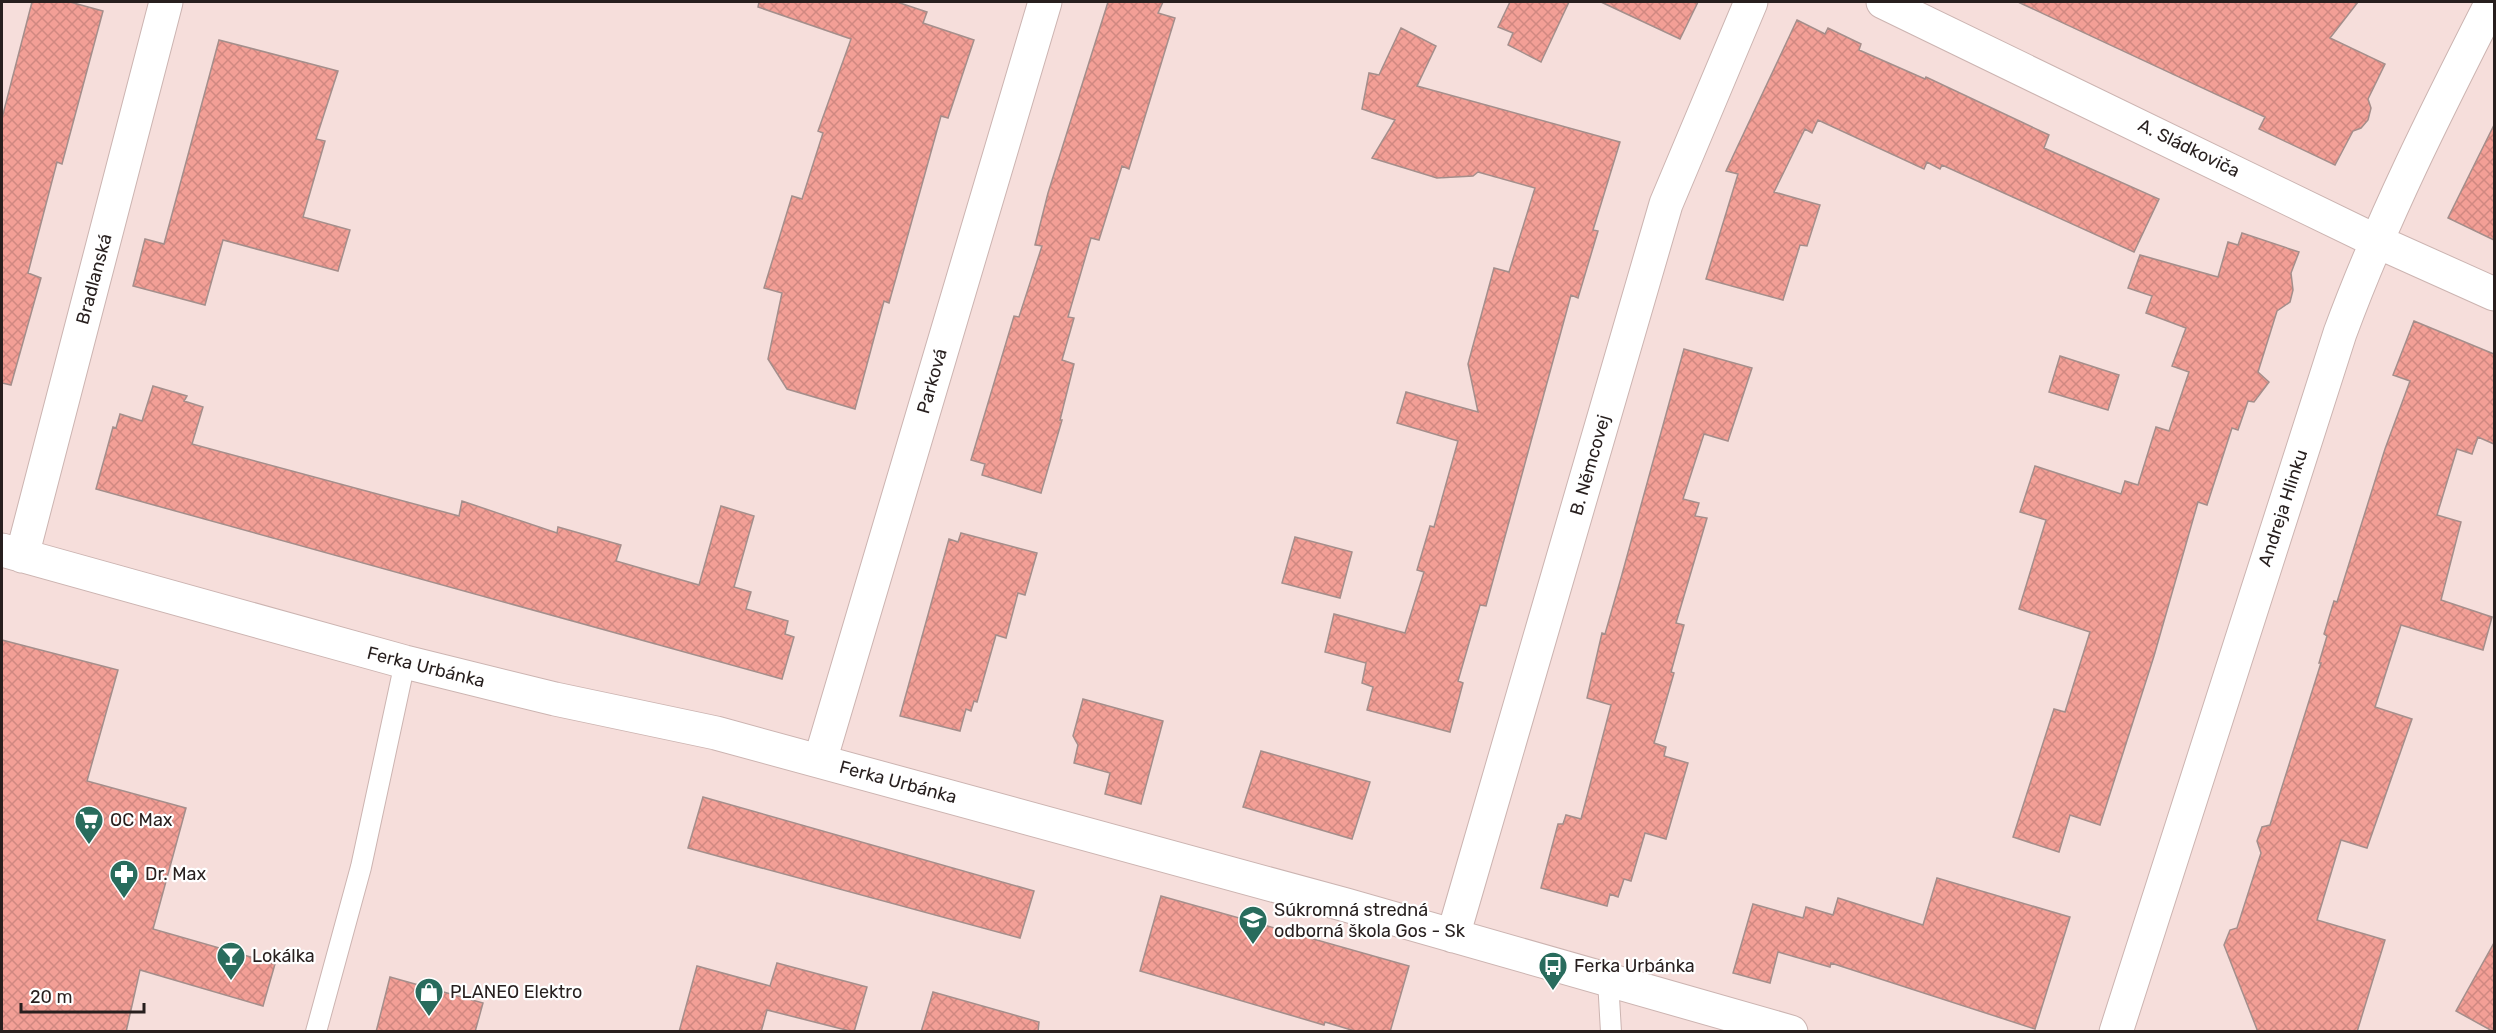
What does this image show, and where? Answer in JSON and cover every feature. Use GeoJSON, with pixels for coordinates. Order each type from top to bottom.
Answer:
{"type":"FeatureCollection","features":[{"type":"Feature","properties":{"kind":"street","name":"Bradlanská"},"geometry":{"type":"LineString","coordinates":[[12,553],[166,2]]}},
{"type":"Feature","properties":{"kind":"street","name":"Parková"},"geometry":{"type":"LineString","coordinates":[[820,761],[1045,2]]}},
{"type":"Feature","properties":{"kind":"street","name":"B. Němcovej"},"geometry":{"type":"LineString","coordinates":[[1453,936],[1666,204],[1752,2]]}},
{"type":"Feature","properties":{"kind":"street","name":"A. Sládkoviča"},"geometry":{"type":"LineString","coordinates":[[1883,2],[2376,240],[2494,294]]}},
{"type":"Feature","properties":{"kind":"street","name":"Andreja Hlinku"},"geometry":{"type":"LineString","coordinates":[[2116,1032],[2344,322],[2376,240],[2492,2]]}},
{"type":"Feature","properties":{"kind":"street","name":"Ferka Urbánka"},"geometry":{"type":"LineString","coordinates":[[12,553],[405,662],[555,699],[716,733],[820,761],[1791,1032]]}},
{"type":"Feature","properties":{"kind":"lane"},"geometry":{"type":"LineString","coordinates":[[316,1032],[361,867],[405,662]]}},
{"type":"Feature","properties":{"kind":"lane"},"geometry":{"type":"LineString","coordinates":[[1608,980],[1611,1032]]}},
{"type":"Feature","properties":{"kind":"building"},"geometry":{"type":"Polygon","coordinates":[[[32,2],[70,2],[103,11],[62,164],[57,162],[28,273],[41,278],[11,385],[2,383],[2,118],[32,2]]]}},
{"type":"Feature","properties":{"kind":"building"},"geometry":{"type":"Polygon","coordinates":[[[759,2],[897,2],[927,12],[923,23],[974,40],[948,118],[941,116],[889,303],[884,301],[855,409],[787,389],[768,359],[782,293],[764,288],[792,196],[802,199],[823,133],[818,131],[851,39],[758,7],[759,2]]]}},
{"type":"Feature","properties":{"kind":"building"},"geometry":{"type":"Polygon","coordinates":[[[1108,2],[1163,2],[1158,13],[1175,18],[1129,169],[1122,166],[1099,240],[1091,238],[1068,317],[1074,318],[1062,360],[1074,364],[1060,420],[1062,420],[1041,493],[982,475],[985,464],[971,460],[1014,316],[1019,317],[1042,246],[1035,245],[1048,193],[1108,2]]]}},
{"type":"Feature","properties":{"kind":"building"},"geometry":{"type":"Polygon","coordinates":[[[1510,2],[1569,2],[1541,62],[1508,45],[1513,33],[1498,27],[1510,2]]]}},
{"type":"Feature","properties":{"kind":"building"},"geometry":{"type":"Polygon","coordinates":[[[1601,2],[1698,2],[1680,39],[1601,2]]]}},
{"type":"Feature","properties":{"kind":"building"},"geometry":{"type":"Polygon","coordinates":[[[2018,2],[2358,2],[2330,38],[2385,64],[2368,99],[2371,108],[2368,120],[2361,128],[2353,131],[2335,165],[2259,129],[2265,117],[2018,2]]]}},
{"type":"Feature","properties":{"kind":"building"},"geometry":{"type":"Polygon","coordinates":[[[1797,20],[1825,34],[1828,28],[1861,44],[1859,50],[1925,79],[1926,77],[2049,135],[2044,148],[2159,199],[2134,252],[1942,165],[1940,169],[1927,162],[1924,169],[1818,120],[1812,133],[1805,129],[1774,192],[1820,205],[1807,246],[1800,245],[1783,300],[1706,279],[1738,174],[1726,171],[1797,20]]]}},
{"type":"Feature","properties":{"kind":"building"},"geometry":{"type":"Polygon","coordinates":[[[1401,28],[1436,46],[1417,86],[1620,142],[1593,230],[1598,231],[1578,298],[1571,295],[1486,606],[1480,605],[1458,681],[1463,683],[1450,732],[1367,710],[1373,687],[1362,683],[1366,663],[1325,652],[1334,614],[1405,633],[1424,572],[1417,570],[1430,526],[1434,527],[1458,441],[1397,423],[1406,392],[1478,412],[1468,364],[1494,268],[1509,272],[1535,188],[1478,172],[1473,176],[1437,178],[1372,158],[1395,120],[1362,109],[1369,73],[1379,75],[1401,28]]]}},
{"type":"Feature","properties":{"kind":"building"},"geometry":{"type":"Polygon","coordinates":[[[219,40],[338,71],[316,139],[325,141],[303,217],[350,230],[338,271],[223,240],[205,305],[133,286],[145,239],[164,244],[219,40]]]}},
{"type":"Feature","properties":{"kind":"building"},"geometry":{"type":"Polygon","coordinates":[[[2494,125],[2494,240],[2448,218],[2494,125]]]}},
{"type":"Feature","properties":{"kind":"building"},"geometry":{"type":"Polygon","coordinates":[[[2242,233],[2299,252],[2291,273],[2293,290],[2290,302],[2277,311],[2258,372],[2269,382],[2254,402],[2248,401],[2238,430],[2232,428],[2207,505],[2198,502],[2154,656],[2100,825],[2070,815],[2059,852],[2013,837],[2054,709],[2065,712],[2090,632],[2019,609],[2046,520],[2020,512],[2035,466],[2121,494],[2125,481],[2138,485],[2156,427],[2169,431],[2189,372],[2172,366],[2186,328],[2146,313],[2152,296],[2128,288],[2140,255],[2218,277],[2228,242],[2238,245],[2242,233]]]}},
{"type":"Feature","properties":{"kind":"building"},"geometry":{"type":"Polygon","coordinates":[[[2414,321],[2494,354],[2494,444],[2478,437],[2472,454],[2457,449],[2437,515],[2461,522],[2441,600],[2492,617],[2483,650],[2401,625],[2375,707],[2412,719],[2367,848],[2341,840],[2317,920],[2385,940],[2357,1032],[2258,1032],[2224,945],[2230,930],[2237,928],[2261,853],[2257,841],[2262,827],[2270,825],[2321,663],[2319,663],[2327,636],[2324,634],[2334,601],[2337,602],[2385,449],[2410,381],[2393,375],[2414,321]]]}},
{"type":"Feature","properties":{"kind":"building"},"geometry":{"type":"Polygon","coordinates":[[[1684,349],[1752,368],[1728,441],[1704,434],[1683,499],[1699,503],[1695,516],[1707,518],[1676,623],[1684,625],[1671,672],[1674,673],[1654,743],[1666,747],[1664,756],[1688,763],[1666,839],[1645,833],[1631,881],[1624,879],[1618,897],[1610,894],[1607,906],[1541,888],[1558,824],[1563,824],[1566,815],[1581,819],[1611,705],[1587,698],[1602,633],[1605,634],[1684,349]]]}},
{"type":"Feature","properties":{"kind":"building"},"geometry":{"type":"Polygon","coordinates":[[[2060,356],[2119,375],[2108,410],[2049,392],[2060,356]]]}},
{"type":"Feature","properties":{"kind":"building"},"geometry":{"type":"Polygon","coordinates":[[[153,386],[187,396],[184,401],[203,407],[192,444],[459,516],[462,501],[557,533],[558,527],[621,545],[616,561],[699,585],[721,506],[754,516],[734,587],[751,592],[746,609],[788,621],[785,634],[794,637],[782,679],[96,489],[113,427],[116,428],[120,414],[142,421],[153,386]]]}},
{"type":"Feature","properties":{"kind":"building"},"geometry":{"type":"Polygon","coordinates":[[[961,533],[1037,553],[1025,595],[1018,593],[1006,638],[996,635],[977,702],[974,701],[971,711],[966,709],[960,731],[900,716],[949,539],[958,542],[961,533]]]}},
{"type":"Feature","properties":{"kind":"building"},"geometry":{"type":"Polygon","coordinates":[[[1295,537],[1352,552],[1340,598],[1282,583],[1295,537]]]}},
{"type":"Feature","properties":{"kind":"building","name":"OC Max"},"geometry":{"type":"Polygon","coordinates":[[[2,640],[118,670],[87,781],[186,808],[153,929],[275,964],[263,1006],[140,970],[126,1032],[2,1032],[2,640]]]}},
{"type":"Feature","properties":{"kind":"building"},"geometry":{"type":"Polygon","coordinates":[[[1083,699],[1163,721],[1141,804],[1105,794],[1110,773],[1074,763],[1078,745],[1073,736],[1083,699]]]}},
{"type":"Feature","properties":{"kind":"building"},"geometry":{"type":"Polygon","coordinates":[[[1261,751],[1370,782],[1352,839],[1243,807],[1261,751]]]}},
{"type":"Feature","properties":{"kind":"building"},"geometry":{"type":"Polygon","coordinates":[[[703,797],[1034,891],[1020,938],[688,848],[703,797]]]}},
{"type":"Feature","properties":{"kind":"building"},"geometry":{"type":"Polygon","coordinates":[[[1937,878],[2070,917],[2035,1029],[1831,963],[1830,967],[1778,952],[1770,983],[1733,973],[1753,904],[1803,918],[1806,907],[1833,915],[1838,898],[1923,925],[1937,878]]]}},
{"type":"Feature","properties":{"kind":"building"},"geometry":{"type":"Polygon","coordinates":[[[1161,896],[1409,966],[1390,1032],[1358,1032],[1325,1022],[1324,1025],[1140,971],[1161,896]]]}},
{"type":"Feature","properties":{"kind":"building"},"geometry":{"type":"Polygon","coordinates":[[[2494,943],[2494,1032],[2456,1011],[2494,943]]]}},
{"type":"Feature","properties":{"kind":"building"},"geometry":{"type":"Polygon","coordinates":[[[777,963],[867,987],[854,1032],[767,1010],[761,1032],[679,1032],[697,966],[770,986],[777,963]]]}},
{"type":"Feature","properties":{"kind":"building","name":"PLANEO Elektro"},"geometry":{"type":"Polygon","coordinates":[[[390,977],[483,1003],[475,1032],[376,1032],[390,977]]]}},
{"type":"Feature","properties":{"kind":"building"},"geometry":{"type":"Polygon","coordinates":[[[933,992],[1039,1022],[1038,1032],[921,1032],[933,992]]]}},
{"type":"Feature","properties":{"kind":"place","name":"OC Max"},"geometry":{"type":"Point","coordinates":[89,846]}},
{"type":"Feature","properties":{"kind":"place","name":"Dr. Max"},"geometry":{"type":"Point","coordinates":[124,900]}},
{"type":"Feature","properties":{"kind":"place","name":"Súkromná stredná odborná škola Gos - Sk"},"geometry":{"type":"Point","coordinates":[1253,946]}},
{"type":"Feature","properties":{"kind":"place","name":"Lokálka"},"geometry":{"type":"Point","coordinates":[231,982]}},
{"type":"Feature","properties":{"kind":"place","name":"Ferka Urbánka"},"geometry":{"type":"Point","coordinates":[1553,992]}},
{"type":"Feature","properties":{"kind":"place","name":"PLANEO Elektro"},"geometry":{"type":"Point","coordinates":[429,1018]}}]}
